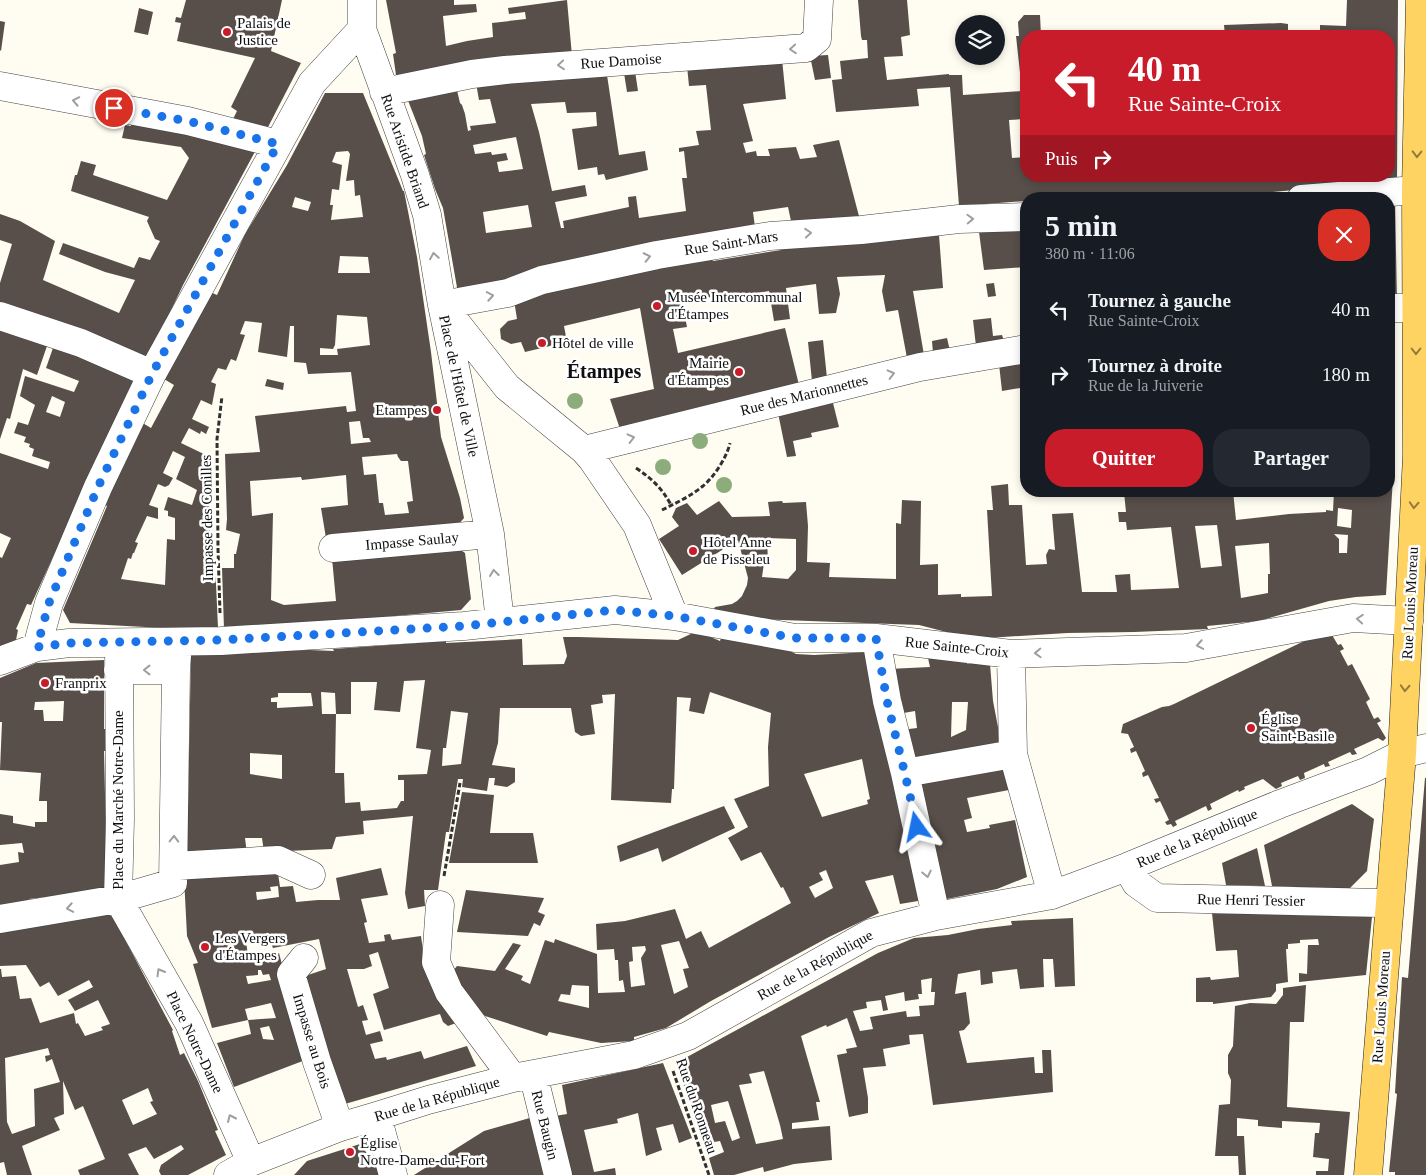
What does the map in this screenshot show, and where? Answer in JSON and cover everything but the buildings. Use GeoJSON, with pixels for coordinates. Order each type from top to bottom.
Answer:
{"type":"FeatureCollection","features":[{"type":"Feature","properties":{"kind":"main road","name":"Rue Louis Moreau"},"geometry":{"type":"LineString","coordinates":[[1368,1175],[1389,905],[1414,751],[1408,621],[1421,456],[1416,308],[1416,190],[1420,0]]}},
{"type":"Feature","properties":{"kind":"street","name":"Rue Aristide Briand"},"geometry":{"type":"LineString","coordinates":[[362,0],[362,28],[415,175],[427,215],[442,305]]}},
{"type":"Feature","properties":{"kind":"street","name":"Rue Damoise"},"geometry":{"type":"LineString","coordinates":[[384,92],[472,74],[505,70],[806,48],[817,39],[819,0]]}},
{"type":"Feature","properties":{"kind":"street"},"geometry":{"type":"LineString","coordinates":[[37,647],[49,603],[98,487],[152,374],[312,83],[362,28]]}},
{"type":"Feature","properties":{"kind":"street"},"geometry":{"type":"LineString","coordinates":[[0,86],[188,121],[278,144]]}},
{"type":"Feature","properties":{"kind":"street"},"geometry":{"type":"LineString","coordinates":[[1390,192],[1416,190]]}},
{"type":"Feature","properties":{"kind":"street","name":"Rue Saint-Mars"},"geometry":{"type":"LineString","coordinates":[[442,305],[508,293],[542,280],[657,255],[770,236],[861,230],[959,220],[1020,217]]}},
{"type":"Feature","properties":{"kind":"street","name":"Place de l'Hôtel de Ville"},"geometry":{"type":"LineString","coordinates":[[442,305],[507,387],[592,458],[637,525],[674,616]]}},
{"type":"Feature","properties":{"kind":"street","name":"Place de l'Hôtel de Ville"},"geometry":{"type":"LineString","coordinates":[[442,305],[490,534],[500,621]]}},
{"type":"Feature","properties":{"kind":"street"},"geometry":{"type":"LineString","coordinates":[[1395,308],[1416,308]]}},
{"type":"Feature","properties":{"kind":"street"},"geometry":{"type":"LineString","coordinates":[[0,316],[81,342],[152,374]]}},
{"type":"Feature","properties":{"kind":"street","name":"Rue des Marionnettes"},"geometry":{"type":"LineString","coordinates":[[584,450],[920,367],[1020,350]]}},
{"type":"Feature","properties":{"kind":"street","name":"Impasse Saulay"},"geometry":{"type":"LineString","coordinates":[[333,548],[490,534]]}},
{"type":"Feature","properties":{"kind":"street","name":"Rue Sainte-Croix"},"geometry":{"type":"LineString","coordinates":[[0,661],[37,647],[69,643],[178,642],[464,626],[615,610],[674,616],[795,638],[876,638],[1011,654],[1186,648],[1353,618],[1408,621]]}},
{"type":"Feature","properties":{"kind":"street"},"geometry":{"type":"LineString","coordinates":[[876,638],[887,701],[936,916]]}},
{"type":"Feature","properties":{"kind":"street","name":"Place du Marché Notre-Dame"},"geometry":{"type":"LineString","coordinates":[[119,643],[120,819],[118,899],[173,883],[178,642]]}},
{"type":"Feature","properties":{"kind":"street"},"geometry":{"type":"LineString","coordinates":[[1011,654],[1013,754],[1052,895]]}},
{"type":"Feature","properties":{"kind":"street"},"geometry":{"type":"LineString","coordinates":[[118,670],[176,670]]}},
{"type":"Feature","properties":{"kind":"street","name":"Rue de la République"},"geometry":{"type":"LineString","coordinates":[[239,1169],[340,1127],[376,1116],[523,1076],[634,1055],[688,1036],[871,933],[936,916],[1052,895],[1127,867],[1271,807],[1368,771],[1414,751]]}},
{"type":"Feature","properties":{"kind":"street"},"geometry":{"type":"LineString","coordinates":[[905,774],[1013,754]]}},
{"type":"Feature","properties":{"kind":"street"},"geometry":{"type":"LineString","coordinates":[[174,866],[278,860],[311,875]]}},
{"type":"Feature","properties":{"kind":"street","name":"Rue Henri Tessier"},"geometry":{"type":"LineString","coordinates":[[1127,867],[1136,883],[1157,898],[1382,903],[1389,905]]}},
{"type":"Feature","properties":{"kind":"street"},"geometry":{"type":"LineString","coordinates":[[0,919],[118,899]]}},
{"type":"Feature","properties":{"kind":"street","name":"Place Notre-Dame"},"geometry":{"type":"LineString","coordinates":[[118,899],[189,1023],[239,1169]]}},
{"type":"Feature","properties":{"kind":"street"},"geometry":{"type":"LineString","coordinates":[[440,905],[436,962],[450,992],[523,1076]]}},
{"type":"Feature","properties":{"kind":"street","name":"Impasse au Bois"},"geometry":{"type":"LineString","coordinates":[[304,958],[292,974],[317,1062],[340,1127]]}},
{"type":"Feature","properties":{"kind":"street","name":"Rue Baugin"},"geometry":{"type":"LineString","coordinates":[[523,1076],[558,1175]]}},
{"type":"Feature","properties":{"kind":"street"},"geometry":{"type":"LineString","coordinates":[[376,1116],[393,1175]]}},
{"type":"Feature","properties":{"kind":"path","name":"Impasse des Conilles"},"geometry":{"type":"LineString","coordinates":[[221,640],[217,439],[222,396]]}},
{"type":"Feature","properties":{"kind":"path"},"geometry":{"type":"LineString","coordinates":[[637,525],[704,485],[718,469],[728,451],[733,432],[732,413]]}},
{"type":"Feature","properties":{"kind":"path"},"geometry":{"type":"LineString","coordinates":[[440,905],[460,783]]}},
{"type":"Feature","properties":{"kind":"path","name":"Rue du Ronneau"},"geometry":{"type":"LineString","coordinates":[[663,1044],[709,1175]]}},
{"type":"Feature","properties":{"kind":"place","name":"Palais de Justice"},"geometry":{"type":"Point","coordinates":[227,32]}},
{"type":"Feature","properties":{"kind":"place","name":"Musée Intercommunal d'Étampes"},"geometry":{"type":"Point","coordinates":[657,306]}},
{"type":"Feature","properties":{"kind":"place","name":"Hôtel de ville"},"geometry":{"type":"Point","coordinates":[542,343]}},
{"type":"Feature","properties":{"kind":"place","name":"Mairie d'Étampes"},"geometry":{"type":"Point","coordinates":[739,372]}},
{"type":"Feature","properties":{"kind":"place","name":"Etampes"},"geometry":{"type":"Point","coordinates":[437,410]}},
{"type":"Feature","properties":{"kind":"place","name":"Hôtel Anne de Pisseleu"},"geometry":{"type":"Point","coordinates":[693,551]}},
{"type":"Feature","properties":{"kind":"place","name":"Franprix"},"geometry":{"type":"Point","coordinates":[45,683]}},
{"type":"Feature","properties":{"kind":"place","name":"Église Saint-Basile"},"geometry":{"type":"Point","coordinates":[1251,728]}},
{"type":"Feature","properties":{"kind":"place","name":"Les Vergers d'Étampes"},"geometry":{"type":"Point","coordinates":[205,947]}},
{"type":"Feature","properties":{"kind":"place","name":"Église Notre-Dame-du-Fort"},"geometry":{"type":"Point","coordinates":[350,1152]}},
{"type":"Feature","properties":{"kind":"district","name":"Étampes"},"geometry":{"type":"Point","coordinates":[604,371]}},
{"type":"Feature","properties":{"kind":"route"},"geometry":{"type":"LineString","coordinates":[[114,108],[188,121],[278,144],[152,374],[98,487],[49,603],[37,647],[69,643],[221,640],[464,626],[615,610],[674,616],[795,638],[876,638],[887,701],[917,827]]}}]}
